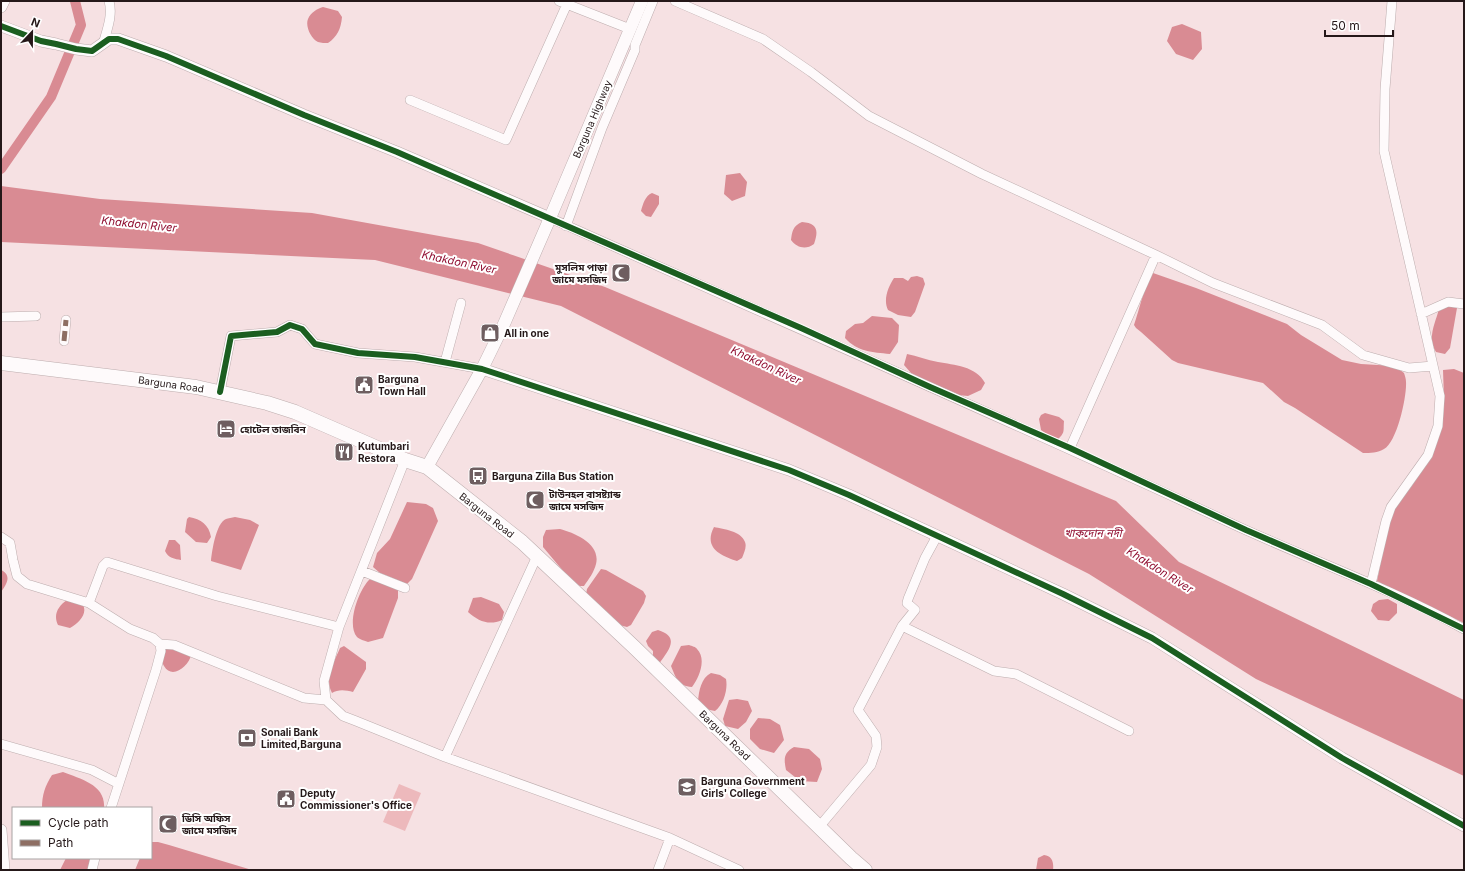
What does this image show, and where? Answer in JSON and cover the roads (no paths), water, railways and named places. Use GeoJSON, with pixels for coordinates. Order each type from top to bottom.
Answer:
{"type":"FeatureCollection","features":[{"type":"Feature","properties":{"kind":"main road","name":"Borguna Highway"},"geometry":{"type":"LineString","coordinates":[[427,467],[482,369],[504,324],[642,1]]}},
{"type":"Feature","properties":{"kind":"main road","name":"Barguna Road"},"geometry":{"type":"LineString","coordinates":[[1,363],[188,386],[267,403],[295,412],[405,460],[427,467],[522,542],[634,647],[865,870]]}},
{"type":"Feature","properties":{"kind":"street"},"geometry":{"type":"LineString","coordinates":[[1,7],[4,1]]}},
{"type":"Feature","properties":{"kind":"street"},"geometry":{"type":"LineString","coordinates":[[103,44],[111,15],[109,1]]}},
{"type":"Feature","properties":{"kind":"street"},"geometry":{"type":"LineString","coordinates":[[566,226],[602,128],[635,50],[635,45],[653,1]]}},
{"type":"Feature","properties":{"kind":"street"},"geometry":{"type":"LineString","coordinates":[[675,1],[763,39],[869,116],[982,174],[1213,283],[1322,325],[1363,355],[1409,368],[1433,366]]}},
{"type":"Feature","properties":{"kind":"street"},"geometry":{"type":"LineString","coordinates":[[1371,584],[1386,521],[1391,507],[1428,455],[1438,426],[1440,396],[1384,151],[1385,89],[1392,1]]}},
{"type":"Feature","properties":{"kind":"street"},"geometry":{"type":"LineString","coordinates":[[410,100],[506,140],[563,3],[630,29]]}},
{"type":"Feature","properties":{"kind":"street"},"geometry":{"type":"LineString","coordinates":[[1,26],[41,41],[76,49],[92,50],[109,39],[118,39],[166,56],[304,115],[397,152],[550,218],[1070,448],[1246,530],[1371,584],[1464,629]]}},
{"type":"Feature","properties":{"kind":"street"},"geometry":{"type":"LineString","coordinates":[[1070,448],[1156,255]]}},
{"type":"Feature","properties":{"kind":"street"},"geometry":{"type":"LineString","coordinates":[[1421,314],[1448,302],[1464,304]]}},
{"type":"Feature","properties":{"kind":"street"},"geometry":{"type":"LineString","coordinates":[[445,362],[461,303]]}},
{"type":"Feature","properties":{"kind":"street"},"geometry":{"type":"LineString","coordinates":[[1,317],[36,316]]}},
{"type":"Feature","properties":{"kind":"street"},"geometry":{"type":"LineString","coordinates":[[64,341],[66,320]]}},
{"type":"Feature","properties":{"kind":"street"},"geometry":{"type":"LineString","coordinates":[[220,392],[231,336],[277,332],[290,325],[302,329],[313,344],[358,353],[415,357],[482,369],[789,470],[849,495],[1064,594],[1152,638],[1342,758],[1464,826]]}},
{"type":"Feature","properties":{"kind":"street"},"geometry":{"type":"LineString","coordinates":[[326,700],[324,681],[339,627],[405,460]]}},
{"type":"Feature","properties":{"kind":"street"},"geometry":{"type":"LineString","coordinates":[[819,827],[871,765],[878,747],[876,736],[858,710],[902,626],[915,610],[907,603],[908,599],[925,558],[937,536]]}},
{"type":"Feature","properties":{"kind":"street"},"geometry":{"type":"LineString","coordinates":[[1,537],[10,543],[18,576],[27,584],[89,603],[130,629],[153,638],[160,644],[174,645],[304,698],[326,700],[343,716],[445,757],[670,838],[739,870]]}},
{"type":"Feature","properties":{"kind":"street"},"geometry":{"type":"LineString","coordinates":[[445,757],[537,556]]}},
{"type":"Feature","properties":{"kind":"street"},"geometry":{"type":"LineString","coordinates":[[89,603],[102,566],[107,562],[217,596],[339,627]]}},
{"type":"Feature","properties":{"kind":"street"},"geometry":{"type":"LineString","coordinates":[[362,571],[405,588]]}},
{"type":"Feature","properties":{"kind":"street"},"geometry":{"type":"LineString","coordinates":[[902,626],[994,671],[1016,674],[1130,730]]}},
{"type":"Feature","properties":{"kind":"street"},"geometry":{"type":"LineString","coordinates":[[111,807],[161,651],[160,644]]}},
{"type":"Feature","properties":{"kind":"street"},"geometry":{"type":"LineString","coordinates":[[1,744],[92,770],[119,784]]}},
{"type":"Feature","properties":{"kind":"street"},"geometry":{"type":"LineString","coordinates":[[1,830],[4,870]]}},
{"type":"Feature","properties":{"kind":"street"},"geometry":{"type":"LineString","coordinates":[[658,870],[670,838]]}},
{"type":"Feature","properties":{"kind":"street"},"geometry":{"type":"LineString","coordinates":[[92,870],[95,859]]}},
{"type":"Feature","properties":{"kind":"water"},"geometry":{"type":"Polygon","coordinates":[[[323,7],[338,11],[342,17],[338,32],[328,43],[315,40],[307,25],[311,14],[323,7]]]}},
{"type":"Feature","properties":{"kind":"water"},"geometry":{"type":"Polygon","coordinates":[[[1182,24],[1201,32],[1202,49],[1193,60],[1176,54],[1167,41],[1172,27],[1182,24]]]}},
{"type":"Feature","properties":{"kind":"water"},"geometry":{"type":"Polygon","coordinates":[[[740,173],[747,182],[745,196],[732,201],[724,194],[726,175],[740,173]]]}},
{"type":"Feature","properties":{"kind":"water","name":"খাকদোন নদী"},"geometry":{"type":"Polygon","coordinates":[[[1,186],[100,199],[312,213],[478,243],[605,287],[1116,501],[1179,562],[1464,700],[1464,776],[1256,679],[1089,574],[561,306],[375,260],[1,242],[1,186]]]}},
{"type":"Feature","properties":{"kind":"water"},"geometry":{"type":"Polygon","coordinates":[[[652,193],[659,196],[659,204],[651,217],[646,216],[641,211],[646,198],[652,193]]]}},
{"type":"Feature","properties":{"kind":"water"},"geometry":{"type":"Polygon","coordinates":[[[802,222],[811,224],[816,228],[814,244],[808,247],[796,245],[791,240],[794,229],[802,222]]]}},
{"type":"Feature","properties":{"kind":"water"},"geometry":{"type":"Polygon","coordinates":[[[1153,273],[1196,288],[1287,324],[1301,335],[1342,360],[1361,364],[1395,366],[1404,373],[1406,389],[1403,408],[1397,428],[1389,445],[1379,451],[1363,453],[1284,402],[1263,383],[1178,363],[1172,360],[1134,325],[1145,290],[1153,273]]]}},
{"type":"Feature","properties":{"kind":"water"},"geometry":{"type":"Polygon","coordinates":[[[917,276],[923,278],[925,284],[915,312],[911,317],[898,315],[888,310],[886,298],[894,278],[903,278],[908,281],[911,277],[917,276]]]}},
{"type":"Feature","properties":{"kind":"water"},"geometry":{"type":"Polygon","coordinates":[[[1452,305],[1457,308],[1450,348],[1445,354],[1436,352],[1433,347],[1432,336],[1439,309],[1452,305]]]}},
{"type":"Feature","properties":{"kind":"water"},"geometry":{"type":"Polygon","coordinates":[[[872,316],[892,318],[899,325],[898,342],[890,354],[860,349],[845,338],[846,331],[855,324],[863,323],[872,316]]]}},
{"type":"Feature","properties":{"kind":"water"},"geometry":{"type":"Polygon","coordinates":[[[907,354],[964,367],[976,373],[985,383],[981,390],[968,396],[957,395],[911,373],[904,365],[907,354]]]}},
{"type":"Feature","properties":{"kind":"water"},"geometry":{"type":"Polygon","coordinates":[[[1454,369],[1464,373],[1464,623],[1377,581],[1389,520],[1396,506],[1431,457],[1444,399],[1443,370],[1454,369]]]}},
{"type":"Feature","properties":{"kind":"water"},"geometry":{"type":"Polygon","coordinates":[[[1045,413],[1059,417],[1064,421],[1063,434],[1056,441],[1041,430],[1039,419],[1041,415],[1045,413]]]}},
{"type":"Feature","properties":{"kind":"water"},"geometry":{"type":"Polygon","coordinates":[[[407,502],[426,504],[433,508],[438,521],[412,579],[407,584],[380,573],[373,567],[377,553],[390,539],[407,502]]]}},
{"type":"Feature","properties":{"kind":"water"},"geometry":{"type":"Polygon","coordinates":[[[189,517],[204,523],[211,537],[207,543],[196,542],[185,532],[187,519],[189,517]]]}},
{"type":"Feature","properties":{"kind":"water"},"geometry":{"type":"Polygon","coordinates":[[[235,517],[250,520],[259,525],[241,570],[211,561],[217,531],[226,519],[235,517]]]}},
{"type":"Feature","properties":{"kind":"water"},"geometry":{"type":"Polygon","coordinates":[[[714,527],[732,531],[743,538],[746,546],[742,558],[737,561],[725,557],[715,550],[712,546],[711,540],[711,534],[714,527]]]}},
{"type":"Feature","properties":{"kind":"water"},"geometry":{"type":"Polygon","coordinates":[[[560,529],[573,533],[586,540],[595,551],[597,557],[596,564],[584,586],[574,584],[543,547],[543,537],[546,530],[560,529]]]}},
{"type":"Feature","properties":{"kind":"water"},"geometry":{"type":"Polygon","coordinates":[[[169,540],[175,540],[180,545],[181,560],[172,558],[166,553],[165,551],[169,540]]]}},
{"type":"Feature","properties":{"kind":"water"},"geometry":{"type":"Polygon","coordinates":[[[601,569],[606,570],[643,591],[646,596],[644,603],[631,625],[627,627],[619,625],[586,594],[587,589],[601,569]]]}},
{"type":"Feature","properties":{"kind":"water"},"geometry":{"type":"Polygon","coordinates":[[[1,570],[6,574],[7,583],[1,592],[1,570]]]}},
{"type":"Feature","properties":{"kind":"water"},"geometry":{"type":"Polygon","coordinates":[[[370,579],[376,580],[398,590],[398,598],[383,638],[368,642],[357,637],[354,631],[353,616],[358,598],[370,579]]]}},
{"type":"Feature","properties":{"kind":"water"},"geometry":{"type":"Polygon","coordinates":[[[481,597],[499,604],[504,612],[502,620],[493,623],[484,622],[468,612],[473,598],[481,597]]]}},
{"type":"Feature","properties":{"kind":"water"},"geometry":{"type":"Polygon","coordinates":[[[1388,599],[1397,604],[1397,613],[1389,621],[1378,620],[1371,611],[1373,604],[1379,600],[1388,599]]]}},
{"type":"Feature","properties":{"kind":"water"},"geometry":{"type":"Polygon","coordinates":[[[67,600],[83,605],[84,608],[81,618],[70,628],[58,625],[56,618],[57,611],[67,600]]]}},
{"type":"Feature","properties":{"kind":"water"},"geometry":{"type":"Polygon","coordinates":[[[658,630],[669,636],[671,640],[669,649],[659,664],[653,657],[653,651],[648,646],[646,641],[652,632],[658,630]]]}},
{"type":"Feature","properties":{"kind":"water"},"geometry":{"type":"Polygon","coordinates":[[[169,644],[191,655],[184,667],[176,672],[167,670],[164,666],[162,658],[163,650],[169,644]]]}},
{"type":"Feature","properties":{"kind":"water"},"geometry":{"type":"Polygon","coordinates":[[[689,645],[696,648],[700,653],[702,663],[697,679],[692,687],[684,685],[678,681],[671,666],[681,646],[689,645]]]}},
{"type":"Feature","properties":{"kind":"water"},"geometry":{"type":"Polygon","coordinates":[[[344,646],[366,662],[366,669],[353,692],[342,690],[332,693],[329,676],[340,648],[344,646]]]}},
{"type":"Feature","properties":{"kind":"water"},"geometry":{"type":"Polygon","coordinates":[[[711,673],[720,675],[726,679],[726,692],[721,704],[715,711],[705,709],[698,701],[703,681],[711,673]]]}},
{"type":"Feature","properties":{"kind":"water"},"geometry":{"type":"Polygon","coordinates":[[[737,699],[748,701],[752,711],[746,722],[738,729],[725,726],[723,719],[729,700],[737,699]]]}},
{"type":"Feature","properties":{"kind":"water"},"geometry":{"type":"Polygon","coordinates":[[[758,718],[770,719],[780,725],[784,740],[774,753],[760,749],[750,739],[750,729],[758,718]]]}},
{"type":"Feature","properties":{"kind":"water"},"geometry":{"type":"Polygon","coordinates":[[[794,747],[809,749],[820,759],[822,769],[817,782],[800,781],[786,770],[786,754],[794,747]]]}},
{"type":"Feature","properties":{"kind":"water"},"geometry":{"type":"Polygon","coordinates":[[[63,772],[91,784],[97,788],[101,794],[104,800],[104,807],[42,807],[43,795],[52,775],[63,772]]]}},
{"type":"Feature","properties":{"kind":"water"},"geometry":{"type":"Polygon","coordinates":[[[152,842],[158,842],[252,870],[135,870],[140,859],[152,859],[152,842]]]}},
{"type":"Feature","properties":{"kind":"water"},"geometry":{"type":"Polygon","coordinates":[[[1044,855],[1052,860],[1053,870],[1036,870],[1038,858],[1044,855]]]}},
{"type":"Feature","properties":{"kind":"water"},"geometry":{"type":"Polygon","coordinates":[[[66,859],[90,859],[89,870],[60,870],[66,859]]]}},
{"type":"Feature","properties":{"kind":"waterway"},"geometry":{"type":"LineString","coordinates":[[1,169],[51,97],[81,25],[75,1]]}},
{"type":"Feature","properties":{"kind":"place","name":"মুসলিম পাড়া জামে মসজিদ"},"geometry":{"type":"Point","coordinates":[621,273]}},
{"type":"Feature","properties":{"kind":"place","name":"All in one"},"geometry":{"type":"Point","coordinates":[490,333]}},
{"type":"Feature","properties":{"kind":"place","name":"Barguna Town Hall"},"geometry":{"type":"Point","coordinates":[364,385]}},
{"type":"Feature","properties":{"kind":"place","name":"হোটেল তাজবিন"},"geometry":{"type":"Point","coordinates":[226,429]}},
{"type":"Feature","properties":{"kind":"place","name":"Kutumbari Restora"},"geometry":{"type":"Point","coordinates":[344,452]}},
{"type":"Feature","properties":{"kind":"place","name":"Barguna Zilla Bus Station"},"geometry":{"type":"Point","coordinates":[478,476]}},
{"type":"Feature","properties":{"kind":"place","name":"টাউনহল বাসষ্ট্যান্ড জামে মসজিদ"},"geometry":{"type":"Point","coordinates":[535,500]}},
{"type":"Feature","properties":{"kind":"place","name":"Sonali Bank Limited,Barguna"},"geometry":{"type":"Point","coordinates":[247,738]}},
{"type":"Feature","properties":{"kind":"place","name":"Barguna Government Girls' College"},"geometry":{"type":"Point","coordinates":[687,787]}},
{"type":"Feature","properties":{"kind":"place","name":"Deputy Commissioner's Office"},"geometry":{"type":"Point","coordinates":[286,799]}},
{"type":"Feature","properties":{"kind":"place","name":"ডিসি অফিস জামে মসজিদ"},"geometry":{"type":"Point","coordinates":[168,824]}},
{"type":"Feature","properties":{"kind":"water label","name":"Khakdon River"},"geometry":{"type":"Point","coordinates":[139,224]}},
{"type":"Feature","properties":{"kind":"water label","name":"Khakdon River"},"geometry":{"type":"Point","coordinates":[459,262]}},
{"type":"Feature","properties":{"kind":"water label","name":"Khakdon River"},"geometry":{"type":"Point","coordinates":[766,365]}},
{"type":"Feature","properties":{"kind":"water label","name":"Khakdon River"},"geometry":{"type":"Point","coordinates":[1160,570]}}]}
